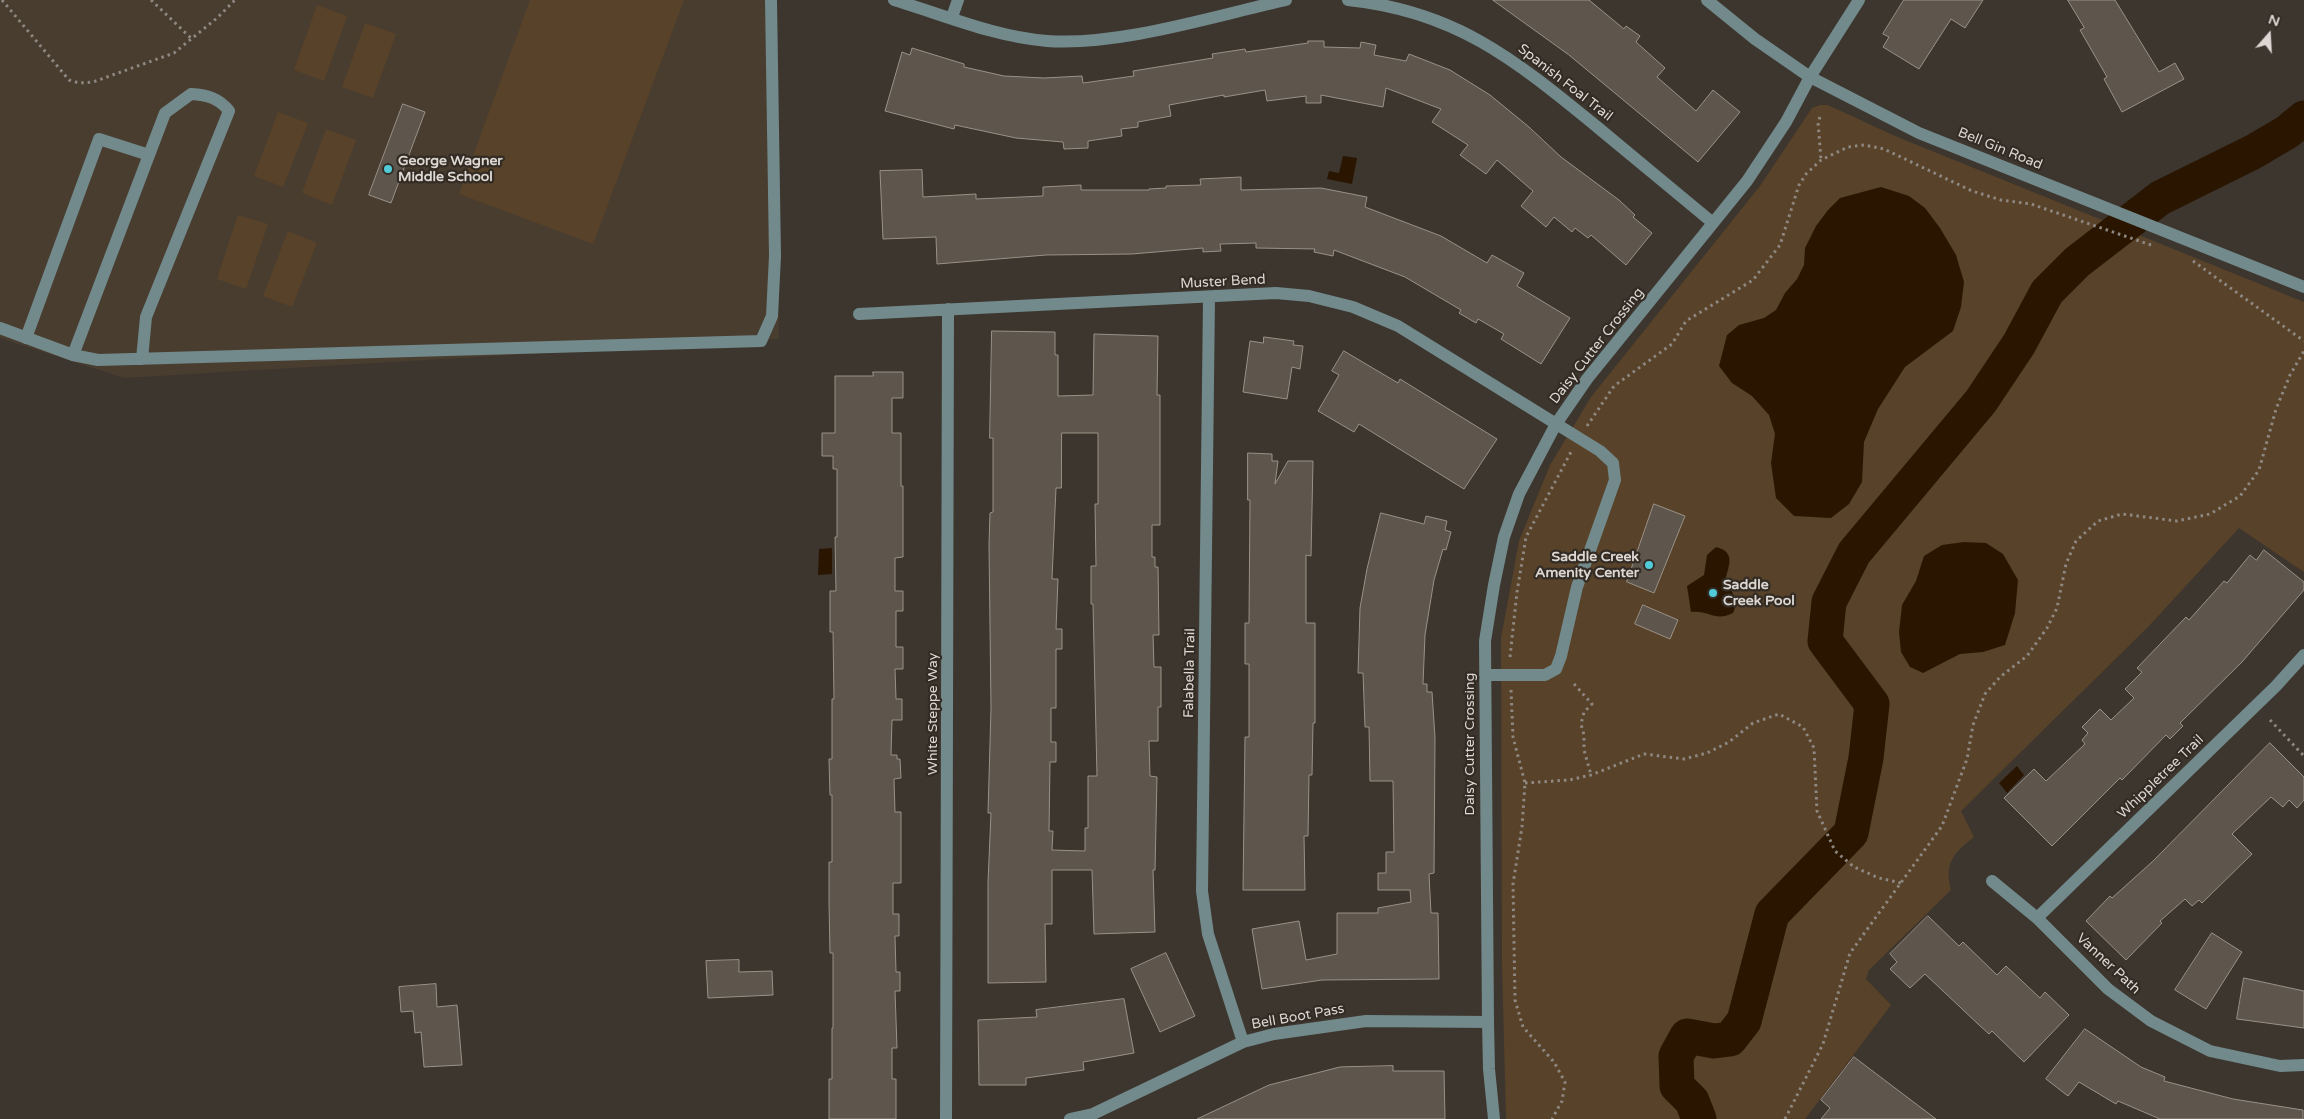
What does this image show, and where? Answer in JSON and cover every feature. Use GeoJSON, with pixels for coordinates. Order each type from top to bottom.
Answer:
{"type":"FeatureCollection","features":[{"type":"Feature","properties":{"kind":"street"},"geometry":{"type":"LineString","coordinates":[[0,328],[73,355],[98,360],[761,340],[772,316],[775,256],[771,0]]}},
{"type":"Feature","properties":{"kind":"street"},"geometry":{"type":"LineString","coordinates":[[894,0],[1006,35],[1048,41],[1093,40],[1148,32],[1286,0]]}},
{"type":"Feature","properties":{"kind":"street"},"geometry":{"type":"LineString","coordinates":[[952,17],[958,0]]}},
{"type":"Feature","properties":{"kind":"street","name":"Spanish Foal Trail"},"geometry":{"type":"LineString","coordinates":[[1348,0],[1378,3],[1420,13],[1478,38],[1530,72],[1713,223]]}},
{"type":"Feature","properties":{"kind":"street","name":"Bell Gin Road"},"geometry":{"type":"LineString","coordinates":[[1707,0],[1755,39],[1810,77],[1919,133],[2304,287]]}},
{"type":"Feature","properties":{"kind":"street","name":"Daisy Cutter Crossing"},"geometry":{"type":"LineString","coordinates":[[1494,1119],[1489,1069],[1488,1022],[1485,641],[1504,537],[1519,494],[1556,424],[1587,379],[1747,181],[1786,122],[1810,77],[1859,0]]}},
{"type":"Feature","properties":{"kind":"street"},"geometry":{"type":"LineString","coordinates":[[73,355],[165,113],[191,94],[205,95],[222,102],[229,111],[146,317],[142,359]]}},
{"type":"Feature","properties":{"kind":"street"},"geometry":{"type":"LineString","coordinates":[[26,338],[99,139],[149,155]]}},
{"type":"Feature","properties":{"kind":"street","name":"Muster Bend"},"geometry":{"type":"LineString","coordinates":[[859,314],[1209,298],[1276,293],[1310,296],[1353,307],[1398,326],[1600,451],[1613,464],[1615,480],[1577,587],[1556,669],[1545,675],[1485,675]]}},
{"type":"Feature","properties":{"kind":"street","name":"Falabella Trail"},"geometry":{"type":"LineString","coordinates":[[1209,298],[1202,892],[1208,934],[1243,1042]]}},
{"type":"Feature","properties":{"kind":"street","name":"White Steppe Way"},"geometry":{"type":"LineString","coordinates":[[946,1119],[948,309]]}},
{"type":"Feature","properties":{"kind":"street","name":"Whippletree Trail"},"geometry":{"type":"LineString","coordinates":[[2037,918],[2276,686],[2304,656]]}},
{"type":"Feature","properties":{"kind":"street","name":"Vanner Path"},"geometry":{"type":"LineString","coordinates":[[1992,881],[2037,918],[2108,989],[2151,1021],[2210,1051],[2280,1066],[2304,1065]]}},
{"type":"Feature","properties":{"kind":"street","name":"Bell Boot Pass"},"geometry":{"type":"LineString","coordinates":[[1070,1119],[1093,1114],[1136,1096],[1243,1042],[1274,1034],[1366,1021],[1488,1022]]}},
{"type":"Feature","properties":{"kind":"path"},"geometry":{"type":"LineString","coordinates":[[2,0],[69,80],[79,84],[93,82],[174,53],[235,0]]}},
{"type":"Feature","properties":{"kind":"path"},"geometry":{"type":"LineString","coordinates":[[152,0],[192,39]]}},
{"type":"Feature","properties":{"kind":"path"},"geometry":{"type":"LineString","coordinates":[[1820,116],[1818,122],[1820,160]]}},
{"type":"Feature","properties":{"kind":"path"},"geometry":{"type":"LineString","coordinates":[[1587,426],[1614,386],[1672,344],[1686,320],[1753,280],[1780,245],[1799,185],[1820,160],[1848,147],[1864,145],[1884,149],[1972,191],[2001,200],[2031,204],[2161,248]]}},
{"type":"Feature","properties":{"kind":"path"},"geometry":{"type":"LineString","coordinates":[[2188,258],[2304,341]]}},
{"type":"Feature","properties":{"kind":"path"},"geometry":{"type":"LineString","coordinates":[[1785,1119],[1823,1044],[1850,953],[1942,826],[1967,759],[1973,725],[1985,694],[2000,677],[2027,656],[2047,628],[2057,608],[2066,564],[2076,541],[2098,520],[2122,514],[2177,521],[2210,514],[2240,496],[2259,470],[2276,409],[2290,375],[2304,351]]}},
{"type":"Feature","properties":{"kind":"path"},"geometry":{"type":"LineString","coordinates":[[1510,657],[1517,592],[1526,536],[1573,448]]}},
{"type":"Feature","properties":{"kind":"path"},"geometry":{"type":"LineString","coordinates":[[1574,684],[1592,704],[1584,712],[1581,724],[1584,735],[1584,750],[1591,775]]}},
{"type":"Feature","properties":{"kind":"path"},"geometry":{"type":"LineString","coordinates":[[1511,687],[1513,738],[1525,783],[1522,827],[1513,884],[1515,1000],[1523,1027],[1554,1062],[1565,1082],[1562,1101],[1552,1119]]}},
{"type":"Feature","properties":{"kind":"path"},"geometry":{"type":"LineString","coordinates":[[1525,783],[1569,780],[1591,775],[1644,754],[1684,759],[1707,753],[1729,742],[1753,724],[1778,714],[1803,727],[1814,748],[1817,811],[1835,851],[1854,867],[1879,878],[1901,883]]}},
{"type":"Feature","properties":{"kind":"path"},"geometry":{"type":"LineString","coordinates":[[2270,720],[2304,756]]}},
{"type":"Feature","properties":{"kind":"shaded area","name":"George Wagner Middle School"},"geometry":{"type":"Polygon","coordinates":[[[0,0],[775,0],[779,339],[124,378],[0,338],[0,0]]]}},
{"type":"Feature","properties":{"kind":"shaded area"},"geometry":{"type":"Polygon","coordinates":[[[530,0],[684,0],[593,244],[459,194],[530,0]]]}},
{"type":"Feature","properties":{"kind":"shaded area"},"geometry":{"type":"Polygon","coordinates":[[[317,5],[347,16],[324,81],[294,70],[317,5]]]}},
{"type":"Feature","properties":{"kind":"shaded area"},"geometry":{"type":"Polygon","coordinates":[[[365,23],[396,34],[373,98],[342,87],[365,23]]]}},
{"type":"Feature","properties":{"kind":"shaded area"},"geometry":{"type":"Polygon","coordinates":[[[1828,105],[1895,136],[2304,302],[2304,572],[2239,528],[2149,626],[1961,811],[1974,837],[1952,859],[1949,872],[1951,890],[1869,970],[1866,979],[1891,1005],[1805,1119],[1506,1119],[1502,965],[1501,638],[1519,541],[1550,465],[1591,397],[1760,186],[1812,108],[1828,105]]]}},
{"type":"Feature","properties":{"kind":"shaded area"},"geometry":{"type":"Polygon","coordinates":[[[278,112],[308,123],[283,187],[254,176],[278,112]]]}},
{"type":"Feature","properties":{"kind":"shaded area"},"geometry":{"type":"Polygon","coordinates":[[[326,129],[356,140],[332,205],[302,193],[326,129]]]}},
{"type":"Feature","properties":{"kind":"shaded area"},"geometry":{"type":"Polygon","coordinates":[[[1343,156],[1357,158],[1352,184],[1327,179],[1329,171],[1339,173],[1343,156]]]}},
{"type":"Feature","properties":{"kind":"shaded area"},"geometry":{"type":"Polygon","coordinates":[[[1881,187],[1909,196],[1925,208],[1940,228],[1956,255],[1964,282],[1961,307],[1953,331],[1905,367],[1878,409],[1864,442],[1862,482],[1849,504],[1831,518],[1794,516],[1776,498],[1771,463],[1775,434],[1769,415],[1752,396],[1732,383],[1719,366],[1727,335],[1739,325],[1764,318],[1776,310],[1804,265],[1805,248],[1816,226],[1840,198],[1881,187]]]}},
{"type":"Feature","properties":{"kind":"shaded area"},"geometry":{"type":"Polygon","coordinates":[[[238,215],[268,224],[246,289],[217,279],[238,215]]]}},
{"type":"Feature","properties":{"kind":"shaded area"},"geometry":{"type":"Polygon","coordinates":[[[288,231],[317,243],[292,307],[263,296],[288,231]]]}},
{"type":"Feature","properties":{"kind":"shaded area"},"geometry":{"type":"Polygon","coordinates":[[[1964,542],[1986,543],[2003,554],[2018,580],[2015,613],[2005,645],[1983,652],[1960,654],[1923,673],[1910,667],[1901,652],[1899,632],[1902,605],[1916,581],[1924,556],[1942,545],[1964,542]]]}},
{"type":"Feature","properties":{"kind":"shaded area"},"geometry":{"type":"Polygon","coordinates":[[[1716,547],[1722,549],[1729,556],[1730,560],[1725,581],[1734,596],[1735,608],[1733,613],[1721,616],[1691,612],[1687,586],[1704,575],[1707,555],[1716,547]]]}},
{"type":"Feature","properties":{"kind":"shaded area"},"geometry":{"type":"Polygon","coordinates":[[[832,548],[832,574],[818,575],[819,549],[832,548]]]}},
{"type":"Feature","properties":{"kind":"shaded area"},"geometry":{"type":"Polygon","coordinates":[[[2017,766],[2024,775],[2007,793],[1999,783],[2017,766]]]}},
{"type":"Feature","properties":{"kind":"building"},"geometry":{"type":"Polygon","coordinates":[[[1493,0],[1589,0],[1624,29],[1626,26],[1640,36],[1636,42],[1665,68],[1657,77],[1696,111],[1713,90],[1740,112],[1698,162],[1569,55],[1493,0]]]}},
{"type":"Feature","properties":{"kind":"building"},"geometry":{"type":"Polygon","coordinates":[[[1904,0],[1983,0],[1965,28],[1951,19],[1919,69],[1883,47],[1889,37],[1883,34],[1904,0]]]}},
{"type":"Feature","properties":{"kind":"building"},"geometry":{"type":"Polygon","coordinates":[[[2068,0],[2115,0],[2159,72],[2175,63],[2184,79],[2122,112],[2104,79],[2107,77],[2080,30],[2084,28],[2068,0]]]}},
{"type":"Feature","properties":{"kind":"building"},"geometry":{"type":"Polygon","coordinates":[[[1308,41],[1324,41],[1324,47],[1360,48],[1361,42],[1376,45],[1374,55],[1406,61],[1409,54],[1450,70],[1490,95],[1529,127],[1561,157],[1619,200],[1635,215],[1633,217],[1652,233],[1626,265],[1591,235],[1588,238],[1575,228],[1572,232],[1554,217],[1546,227],[1521,206],[1533,191],[1497,160],[1486,174],[1460,155],[1468,145],[1432,122],[1441,109],[1386,88],[1383,107],[1321,95],[1321,103],[1306,103],[1306,96],[1267,101],[1265,90],[1169,105],[1171,116],[1138,122],[1138,127],[1121,129],[1122,136],[1088,141],[1088,148],[1064,149],[1063,142],[1016,138],[955,125],[954,129],[885,111],[902,52],[910,55],[912,48],[964,64],[964,67],[1004,76],[1044,78],[1082,76],[1083,83],[1134,76],[1133,71],[1213,58],[1212,54],[1245,49],[1246,52],[1308,43],[1308,41]]]}},
{"type":"Feature","properties":{"kind":"building"},"geometry":{"type":"Polygon","coordinates":[[[403,104],[425,112],[391,203],[369,195],[403,104]]]}},
{"type":"Feature","properties":{"kind":"building"},"geometry":{"type":"Polygon","coordinates":[[[922,170],[923,197],[976,194],[976,199],[1043,196],[1043,187],[1081,185],[1081,190],[1149,190],[1166,188],[1166,186],[1201,185],[1200,179],[1241,177],[1241,190],[1321,188],[1367,197],[1365,207],[1441,236],[1487,263],[1492,255],[1524,273],[1517,286],[1570,318],[1541,364],[1501,339],[1504,334],[1478,319],[1476,323],[1459,313],[1461,310],[1405,277],[1334,250],[1333,256],[1314,252],[1315,249],[1256,248],[1256,243],[1220,244],[1221,251],[1203,252],[1203,248],[1132,254],[1046,255],[937,264],[936,237],[883,239],[880,171],[922,170]]]}},
{"type":"Feature","properties":{"kind":"building"},"geometry":{"type":"Polygon","coordinates":[[[992,331],[1055,332],[1055,355],[1058,355],[1058,396],[1093,395],[1094,334],[1158,336],[1157,395],[1160,395],[1160,525],[1152,525],[1152,557],[1155,557],[1155,567],[1158,567],[1159,635],[1153,635],[1154,667],[1161,667],[1161,707],[1158,707],[1158,741],[1149,741],[1150,776],[1157,777],[1155,870],[1153,870],[1155,932],[1094,934],[1092,870],[1052,870],[1052,924],[1045,924],[1046,982],[988,983],[988,882],[991,813],[988,813],[991,708],[989,544],[990,513],[993,512],[993,438],[990,438],[992,331]],[[1062,433],[1061,488],[1056,488],[1052,579],[1058,579],[1056,629],[1062,629],[1062,649],[1056,649],[1056,708],[1051,708],[1051,742],[1056,742],[1056,762],[1050,762],[1049,831],[1053,831],[1052,850],[1085,851],[1085,828],[1088,828],[1088,776],[1097,776],[1091,566],[1096,566],[1095,504],[1098,504],[1098,433],[1062,433]]]}},
{"type":"Feature","properties":{"kind":"building"},"geometry":{"type":"Polygon","coordinates":[[[1264,337],[1294,341],[1293,345],[1303,346],[1300,369],[1292,367],[1287,399],[1243,392],[1250,341],[1263,343],[1264,337]]]}},
{"type":"Feature","properties":{"kind":"building"},"geometry":{"type":"Polygon","coordinates":[[[1344,351],[1398,383],[1400,379],[1497,439],[1464,489],[1359,424],[1354,432],[1318,411],[1339,375],[1332,371],[1344,351]]]}},
{"type":"Feature","properties":{"kind":"building"},"geometry":{"type":"Polygon","coordinates":[[[873,372],[903,372],[903,398],[892,398],[892,433],[901,433],[901,486],[903,486],[903,557],[895,558],[895,591],[903,591],[903,611],[896,611],[896,647],[903,647],[903,669],[895,669],[896,699],[902,699],[902,720],[892,720],[891,755],[897,755],[897,759],[900,759],[901,778],[894,779],[895,812],[901,812],[901,883],[893,883],[893,914],[899,914],[899,936],[895,936],[896,972],[900,972],[900,991],[895,991],[897,1048],[892,1048],[892,1079],[896,1079],[896,1119],[829,1119],[829,1079],[832,1079],[833,953],[830,953],[829,862],[832,862],[832,795],[830,795],[829,759],[832,759],[832,699],[834,699],[833,632],[830,632],[830,591],[836,591],[837,469],[833,469],[833,456],[822,456],[822,433],[835,433],[835,376],[873,376],[873,372]]]}},
{"type":"Feature","properties":{"kind":"building"},"geometry":{"type":"Polygon","coordinates":[[[1248,453],[1272,454],[1272,461],[1278,461],[1275,484],[1288,461],[1313,461],[1311,556],[1306,555],[1306,623],[1315,623],[1315,723],[1313,723],[1312,775],[1309,775],[1308,836],[1304,836],[1305,890],[1243,890],[1245,737],[1249,737],[1249,664],[1245,664],[1245,623],[1249,623],[1250,500],[1248,500],[1248,453]]]}},
{"type":"Feature","properties":{"kind":"building"},"geometry":{"type":"Polygon","coordinates":[[[1654,504],[1685,516],[1654,593],[1627,582],[1654,504]]]}},
{"type":"Feature","properties":{"kind":"building"},"geometry":{"type":"Polygon","coordinates":[[[1381,513],[1424,524],[1426,516],[1447,521],[1445,530],[1451,532],[1446,550],[1443,549],[1434,580],[1425,635],[1423,684],[1427,684],[1427,692],[1432,692],[1435,738],[1434,873],[1429,874],[1431,913],[1438,913],[1439,979],[1322,980],[1262,989],[1252,929],[1299,921],[1306,960],[1337,954],[1337,913],[1378,913],[1378,908],[1411,902],[1410,890],[1378,890],[1378,873],[1386,873],[1386,852],[1394,852],[1393,781],[1370,781],[1369,727],[1365,727],[1363,673],[1358,673],[1360,608],[1367,569],[1381,513]]]}},
{"type":"Feature","properties":{"kind":"building"},"geometry":{"type":"Polygon","coordinates":[[[2264,550],[2304,582],[2304,590],[2242,662],[2180,723],[2183,726],[2170,739],[2166,735],[2122,780],[2120,778],[2052,846],[2004,798],[2034,769],[2046,781],[2085,744],[2082,740],[2088,733],[2082,727],[2100,709],[2111,720],[2134,698],[2125,689],[2142,672],[2137,668],[2186,617],[2189,620],[2224,581],[2227,583],[2250,555],[2256,560],[2264,550]]]}},
{"type":"Feature","properties":{"kind":"building"},"geometry":{"type":"Polygon","coordinates":[[[1643,605],[1678,620],[1670,639],[1635,624],[1643,605]]]}},
{"type":"Feature","properties":{"kind":"building"},"geometry":{"type":"Polygon","coordinates":[[[2270,743],[2304,777],[2304,800],[2297,808],[2289,800],[2283,807],[2271,797],[2232,834],[2252,854],[2202,903],[2199,900],[2192,906],[2185,899],[2160,921],[2162,923],[2126,960],[2086,921],[2110,896],[2112,898],[2152,862],[2270,743]]]}},
{"type":"Feature","properties":{"kind":"building"},"geometry":{"type":"Polygon","coordinates":[[[1928,916],[1959,946],[1963,942],[1997,975],[2006,966],[2040,998],[2045,992],[2069,1015],[2024,1062],[1992,1031],[1989,1034],[1925,974],[1910,988],[1890,969],[1897,962],[1890,954],[1928,916]]]}},
{"type":"Feature","properties":{"kind":"building"},"geometry":{"type":"Polygon","coordinates":[[[2212,933],[2242,952],[2206,1009],[2175,990],[2212,933]]]}},
{"type":"Feature","properties":{"kind":"building"},"geometry":{"type":"Polygon","coordinates":[[[1166,953],[1195,1016],[1160,1032],[1131,969],[1166,953]]]}},
{"type":"Feature","properties":{"kind":"building"},"geometry":{"type":"Polygon","coordinates":[[[739,960],[739,972],[772,971],[773,995],[708,998],[706,961],[739,960]]]}},
{"type":"Feature","properties":{"kind":"building"},"geometry":{"type":"Polygon","coordinates":[[[2244,978],[2304,991],[2304,1028],[2237,1019],[2244,978]]]}},
{"type":"Feature","properties":{"kind":"building"},"geometry":{"type":"Polygon","coordinates":[[[436,984],[437,1007],[457,1005],[462,1065],[424,1067],[421,1032],[415,1033],[413,1011],[401,1012],[399,987],[436,984]]]}},
{"type":"Feature","properties":{"kind":"building"},"geometry":{"type":"Polygon","coordinates":[[[1124,999],[1134,1053],[1083,1062],[1084,1070],[1026,1078],[1026,1085],[979,1085],[978,1020],[1037,1017],[1036,1010],[1124,999]]]}},
{"type":"Feature","properties":{"kind":"building"},"geometry":{"type":"Polygon","coordinates":[[[2085,1029],[2141,1067],[2165,1077],[2164,1081],[2233,1099],[2303,1110],[2303,1119],[2160,1119],[2118,1101],[2116,1104],[2079,1082],[2068,1096],[2046,1079],[2085,1029]]]}},
{"type":"Feature","properties":{"kind":"building"},"geometry":{"type":"Polygon","coordinates":[[[1854,1057],[1936,1119],[1821,1119],[1830,1108],[1821,1100],[1854,1057]]]}},
{"type":"Feature","properties":{"kind":"building"},"geometry":{"type":"Polygon","coordinates":[[[1393,1066],[1393,1071],[1444,1071],[1445,1119],[1197,1119],[1269,1085],[1340,1067],[1393,1066]]]}},
{"type":"Feature","properties":{"kind":"waterway"},"geometry":{"type":"LineString","coordinates":[[1699,1119],[1692,1101],[1677,1086],[1676,1056],[1687,1036],[1714,1041],[1730,1039],[1744,1021],[1772,914],[1851,833],[1866,758],[1872,704],[1825,641],[1829,602],[1854,553],[1981,401],[2019,344],[2047,292],[2077,262],[2160,198],[2253,152],[2287,132],[2304,118]]}},
{"type":"Feature","properties":{"kind":"place","name":"George Wagner Middle School"},"geometry":{"type":"Point","coordinates":[388,169]}},
{"type":"Feature","properties":{"kind":"place","name":"Saddle Creek Amenity Center"},"geometry":{"type":"Point","coordinates":[1649,565]}},
{"type":"Feature","properties":{"kind":"place","name":"Saddle Creek Pool"},"geometry":{"type":"Point","coordinates":[1713,593]}}]}
